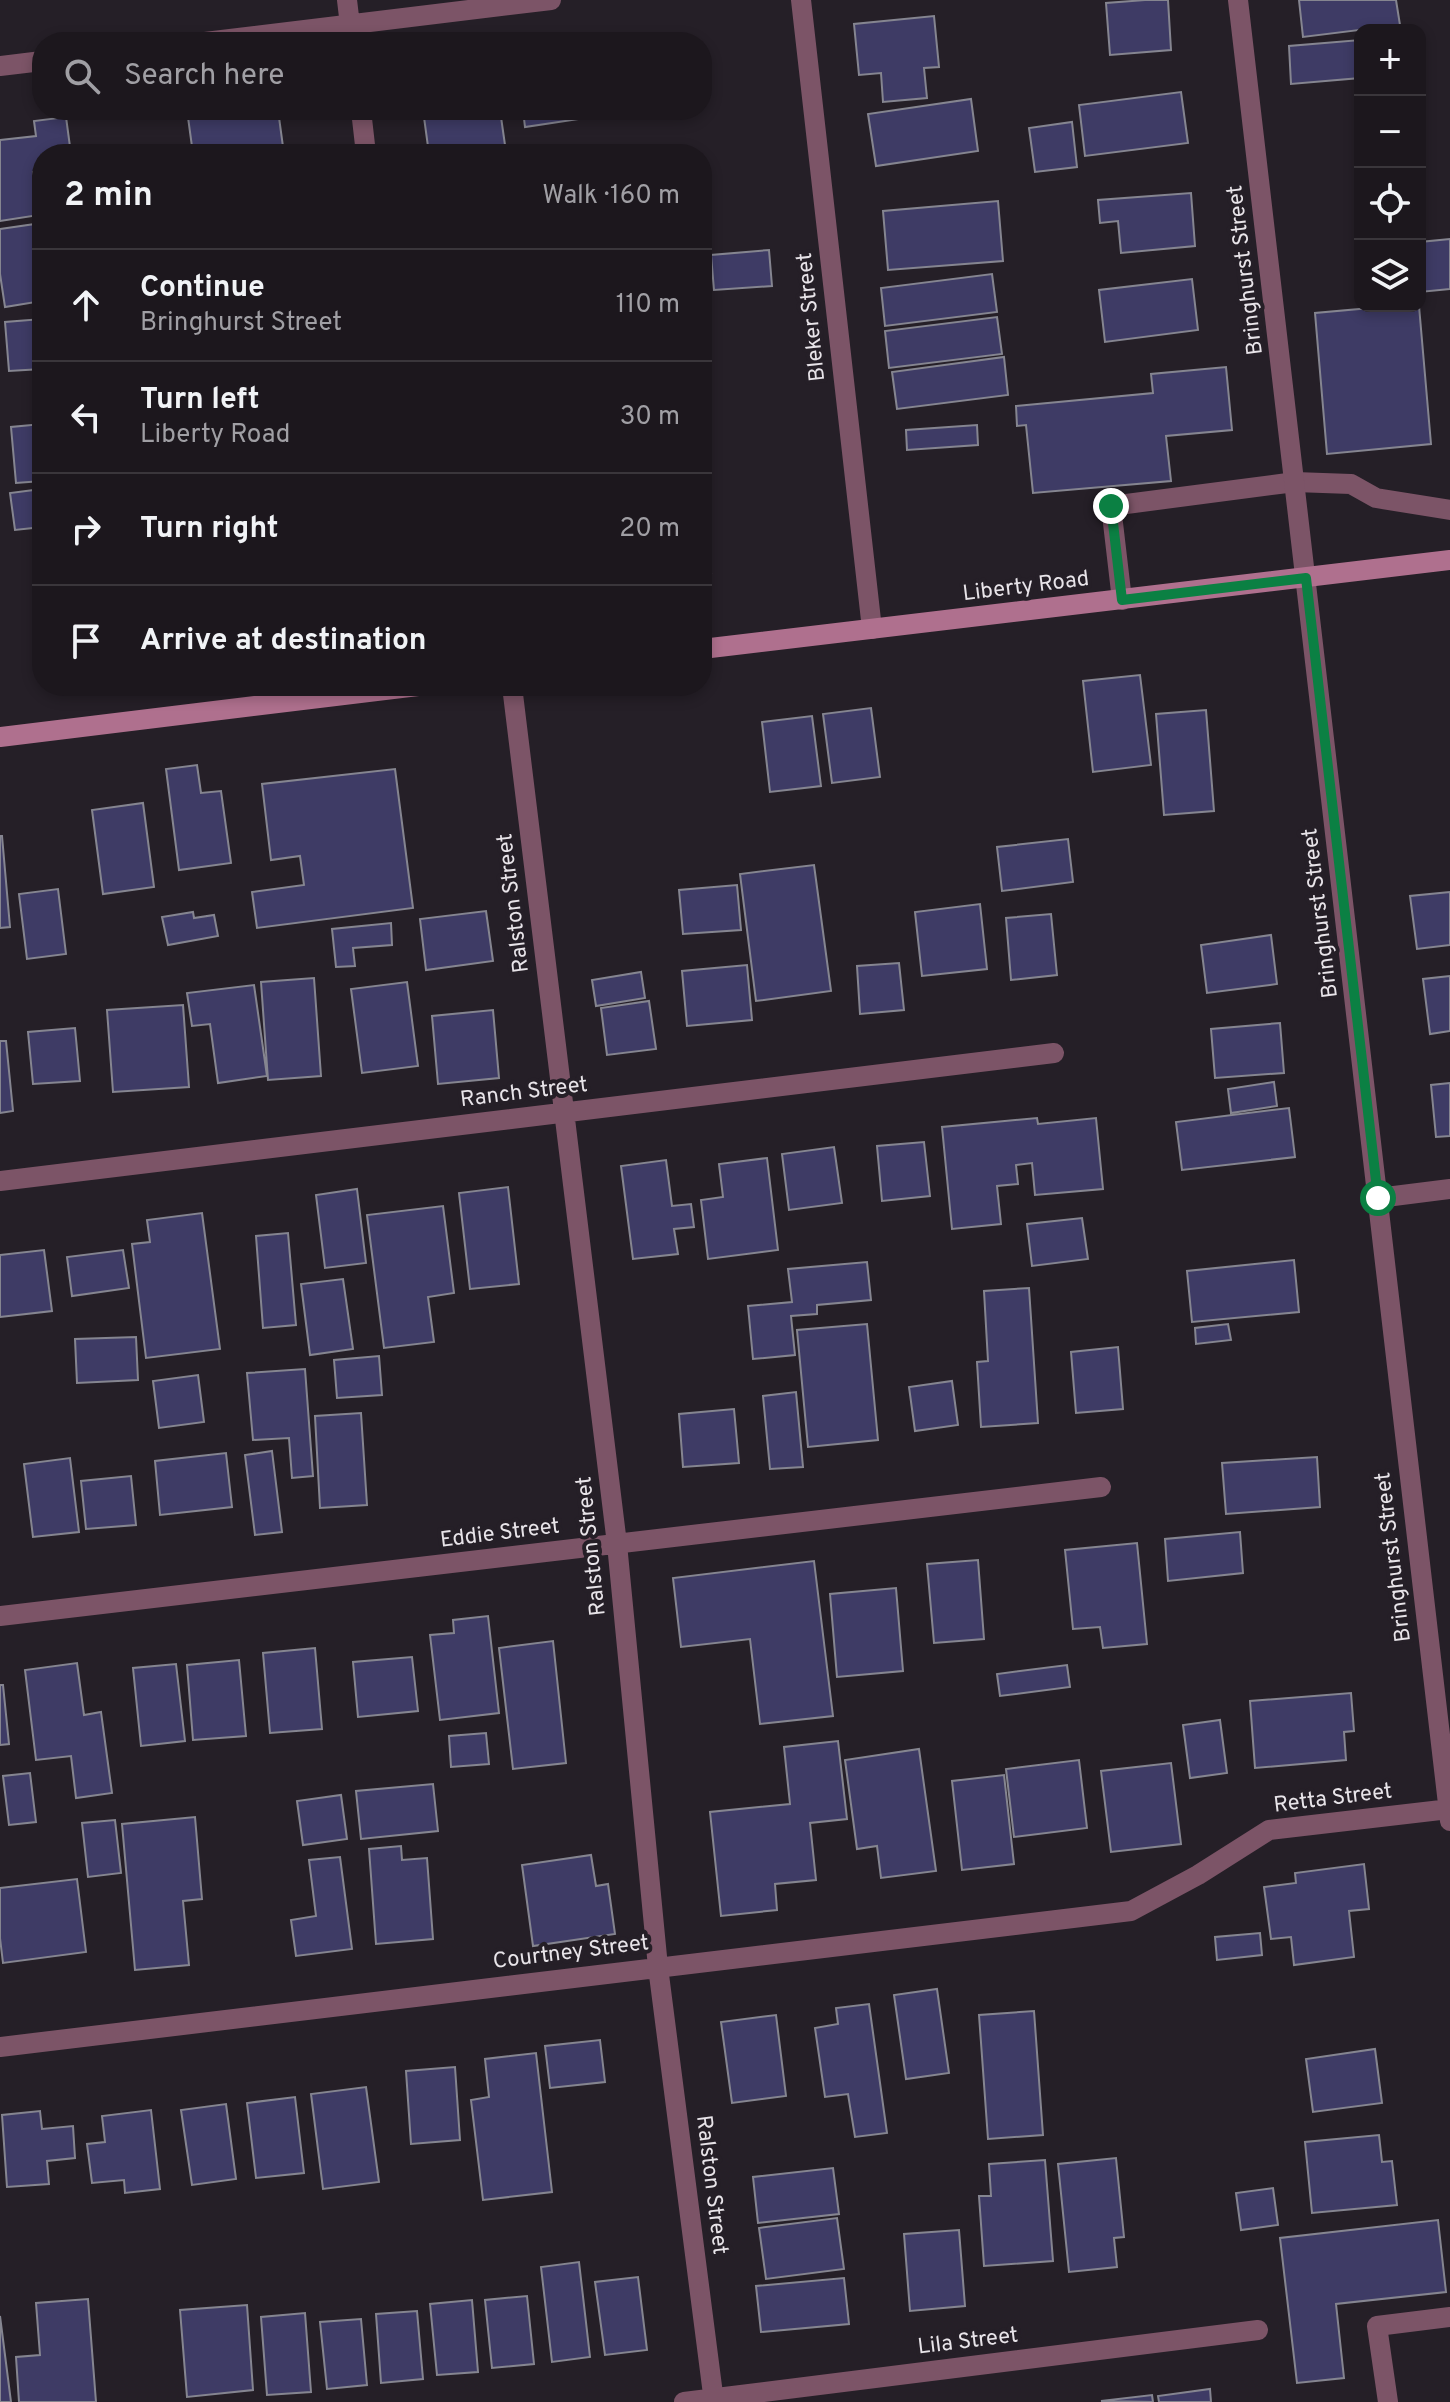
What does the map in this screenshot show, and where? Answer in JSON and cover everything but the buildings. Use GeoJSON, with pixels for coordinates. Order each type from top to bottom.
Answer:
{"type":"FeatureCollection","features":[{"type":"Feature","properties":{"kind":"main road","name":"Liberty Road"},"geometry":{"type":"LineString","coordinates":[[712,648],[1450,560]]}},
{"type":"Feature","properties":{"kind":"main road"},"geometry":{"type":"LineString","coordinates":[[0,737],[336,696]]}},
{"type":"Feature","properties":{"kind":"street"},"geometry":{"type":"LineString","coordinates":[[347,0],[351,32]]}},
{"type":"Feature","properties":{"kind":"street"},"geometry":{"type":"LineString","coordinates":[[363,32],[551,0]]}},
{"type":"Feature","properties":{"kind":"street","name":"Bleker Street"},"geometry":{"type":"LineString","coordinates":[[801,0],[872,629]]}},
{"type":"Feature","properties":{"kind":"street","name":"Bringhurst Street"},"geometry":{"type":"LineString","coordinates":[[1238,0],[1420,1580],[1450,1813]]}},
{"type":"Feature","properties":{"kind":"street"},"geometry":{"type":"LineString","coordinates":[[0,66],[32,62]]}},
{"type":"Feature","properties":{"kind":"street"},"geometry":{"type":"LineString","coordinates":[[362,120],[365,144]]}},
{"type":"Feature","properties":{"kind":"street"},"geometry":{"type":"LineString","coordinates":[[1122,600],[1111,506],[1295,482],[1351,484],[1376,498],[1450,510]]}},
{"type":"Feature","properties":{"kind":"street","name":"Ralston Street"},"geometry":{"type":"LineString","coordinates":[[513,696],[617,1544],[658,1967],[714,2400]]}},
{"type":"Feature","properties":{"kind":"street","name":"Ranch Street"},"geometry":{"type":"LineString","coordinates":[[0,1181],[1054,1053]]}},
{"type":"Feature","properties":{"kind":"street"},"geometry":{"type":"LineString","coordinates":[[1378,1198],[1450,1189]]}},
{"type":"Feature","properties":{"kind":"street","name":"Eddie Street"},"geometry":{"type":"LineString","coordinates":[[0,1616],[1101,1487]]}},
{"type":"Feature","properties":{"kind":"street","name":"Retta Street"},"geometry":{"type":"LineString","coordinates":[[1146,1903],[1198,1875],[1269,1830],[1450,1813]]}},
{"type":"Feature","properties":{"kind":"street","name":"Courtney Street"},"geometry":{"type":"LineString","coordinates":[[0,2047],[1131,1911],[1146,1903]]}},
{"type":"Feature","properties":{"kind":"street"},"geometry":{"type":"LineString","coordinates":[[1388,2402],[1377,2326],[1450,2317]]}},
{"type":"Feature","properties":{"kind":"street","name":"Lila Street"},"geometry":{"type":"LineString","coordinates":[[684,2402],[1258,2330]]}},
{"type":"Feature","properties":{"kind":"route"},"geometry":{"type":"LineString","coordinates":[[1111,506],[1122,600],[1306,578],[1378,1198]]}}]}
